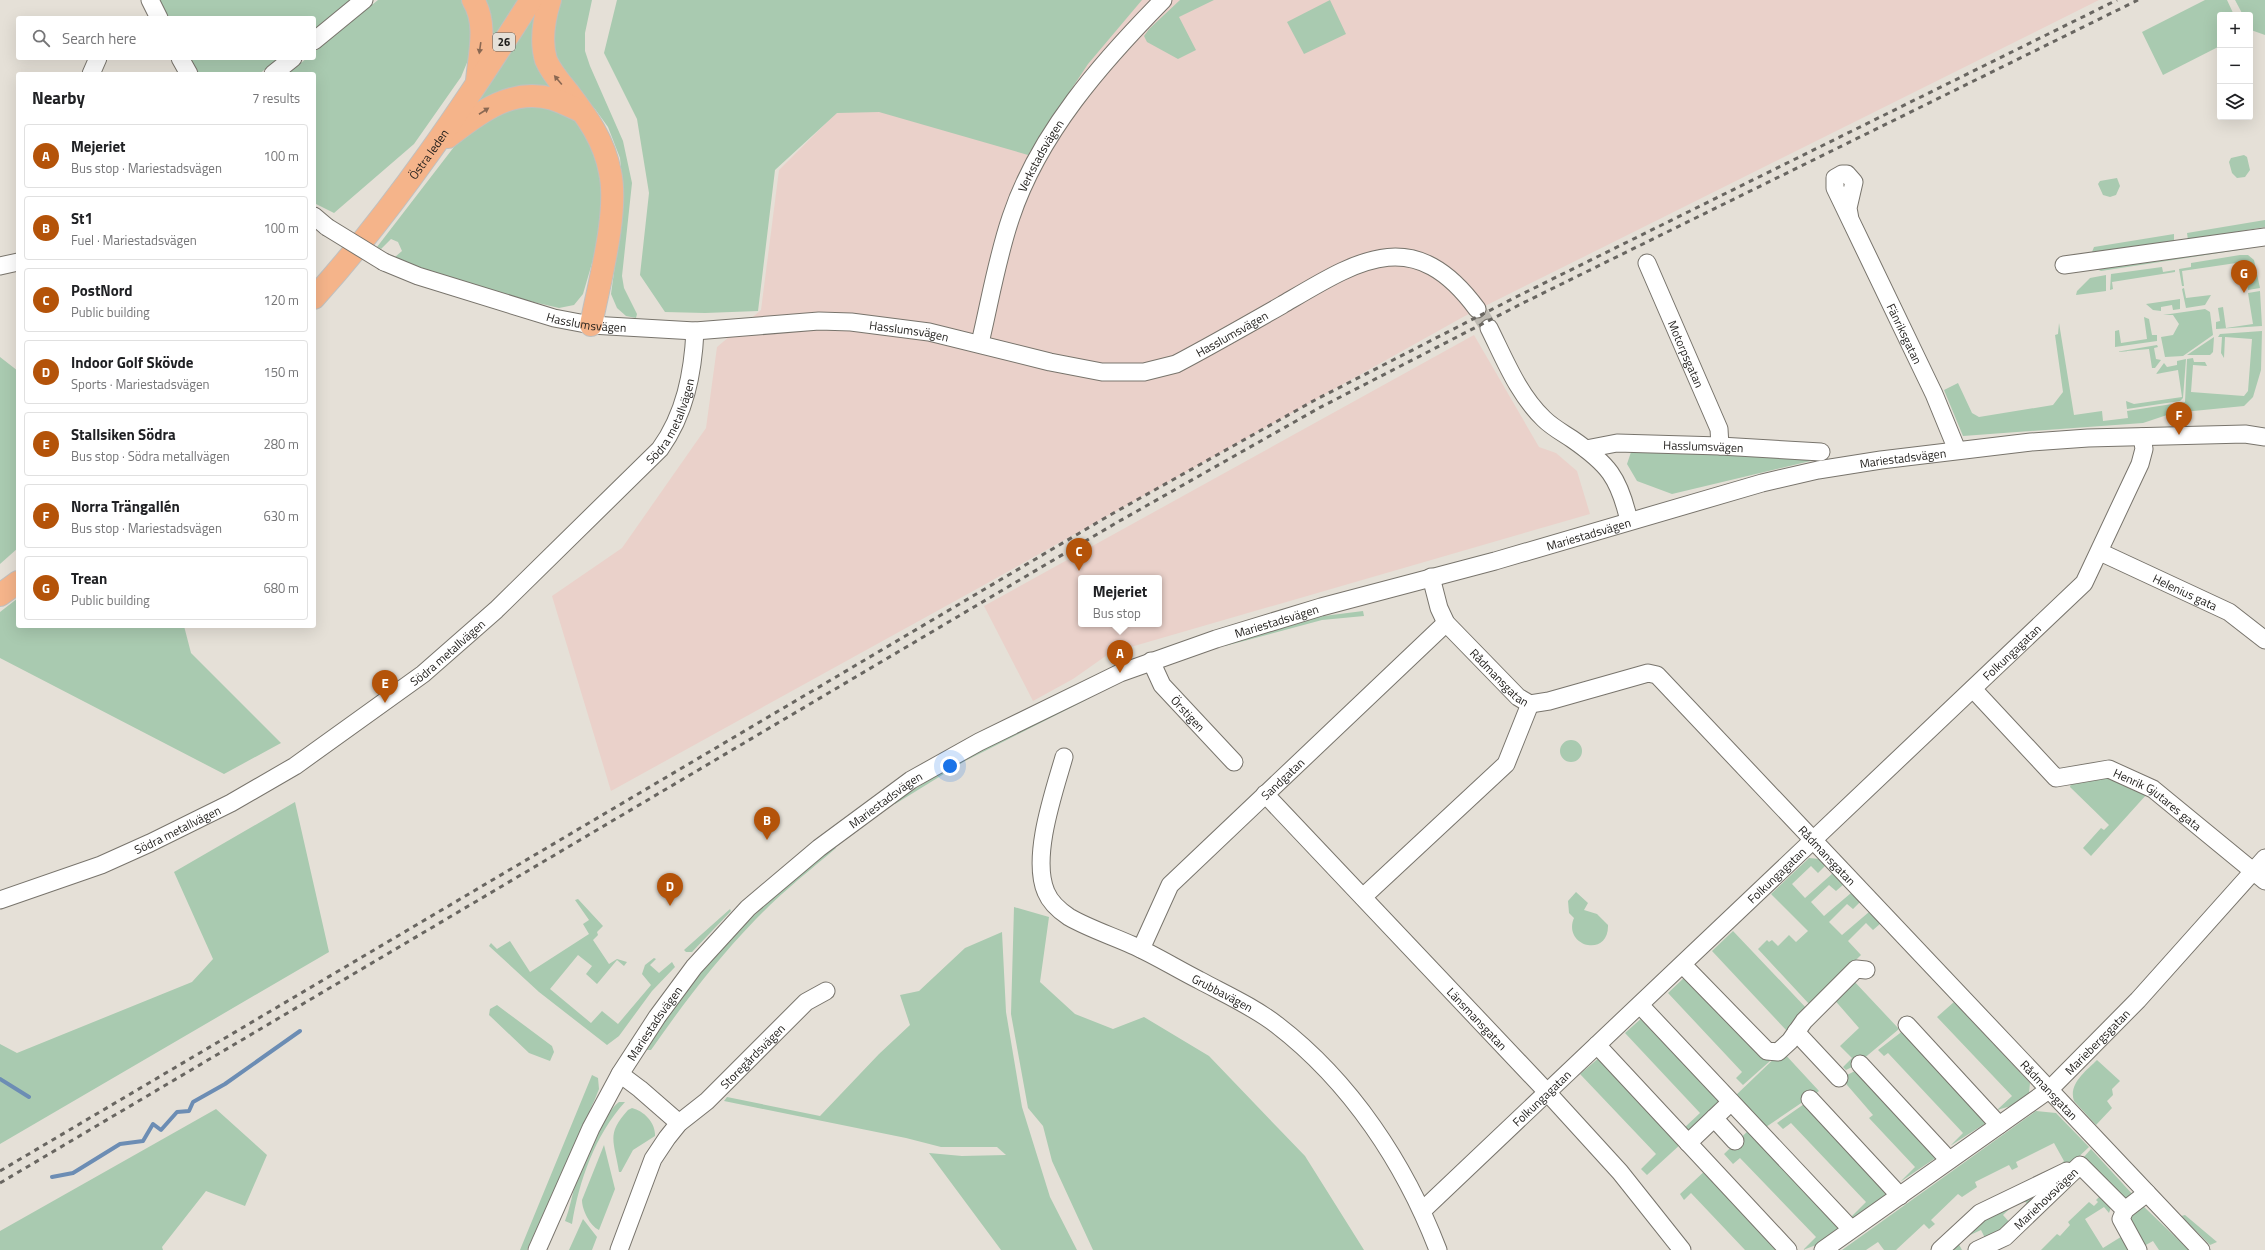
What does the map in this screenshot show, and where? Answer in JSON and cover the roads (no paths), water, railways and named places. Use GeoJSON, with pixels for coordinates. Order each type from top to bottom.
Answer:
{"type":"FeatureCollection","features":[{"type":"Feature","properties":{"kind":"highway"},"geometry":{"type":"LineString","coordinates":[[473,0],[481,22],[477,84]]}},
{"type":"Feature","properties":{"kind":"highway","name":"Östra leden"},"geometry":{"type":"LineString","coordinates":[[316,296],[339,271],[431,152],[531,0]]}},
{"type":"Feature","properties":{"kind":"highway"},"geometry":{"type":"LineString","coordinates":[[550,0],[546,14],[543,41],[546,60],[554,75],[597,132],[611,173],[612,208],[591,325]]}},
{"type":"Feature","properties":{"kind":"highway"},"geometry":{"type":"LineString","coordinates":[[431,152],[488,108],[517,96],[535,96],[553,99],[582,111]]}},
{"type":"Feature","properties":{"kind":"highway"},"geometry":{"type":"LineString","coordinates":[[0,595],[16,583]]}},
{"type":"Feature","properties":{"kind":"street"},"geometry":{"type":"LineString","coordinates":[[150,0],[157,16]]}},
{"type":"Feature","properties":{"kind":"street"},"geometry":{"type":"LineString","coordinates":[[316,39],[364,0]]}},
{"type":"Feature","properties":{"kind":"street","name":"Verkstadsvägen"},"geometry":{"type":"LineString","coordinates":[[980,343],[1011,216],[1040,155],[1098,69],[1163,0]]}},
{"type":"Feature","properties":{"kind":"street"},"geometry":{"type":"LineString","coordinates":[[92,72],[97,60]]}},
{"type":"Feature","properties":{"kind":"street"},"geometry":{"type":"LineString","coordinates":[[181,60],[188,72]]}},
{"type":"Feature","properties":{"kind":"street"},"geometry":{"type":"LineString","coordinates":[[276,72],[290,60]]}},
{"type":"Feature","properties":{"kind":"street","name":"Fänriksgatan"},"geometry":{"type":"LineString","coordinates":[[1850,219],[1934,394],[1957,450]]}},
{"type":"Feature","properties":{"kind":"street","name":"Hasslumsvägen"},"geometry":{"type":"LineString","coordinates":[[320,221],[384,262],[418,276],[554,324],[695,332],[819,321],[851,322],[929,332],[980,343],[1050,362],[1102,372],[1144,372],[1176,364],[1227,337],[1351,266],[1387,257],[1420,261],[1447,275],[1464,291],[1477,309]]}},
{"type":"Feature","properties":{"kind":"street"},"geometry":{"type":"LineString","coordinates":[[2064,265],[2265,237]]}},
{"type":"Feature","properties":{"kind":"street"},"geometry":{"type":"LineString","coordinates":[[0,266],[16,262]]}},
{"type":"Feature","properties":{"kind":"street","name":"Motorpsgatan"},"geometry":{"type":"LineString","coordinates":[[1647,263],[1719,429],[1720,446]]}},
{"type":"Feature","properties":{"kind":"street"},"geometry":{"type":"LineString","coordinates":[[1489,328],[1520,391],[1545,420],[1586,449],[1609,468],[1620,488],[1629,521]]}},
{"type":"Feature","properties":{"kind":"street","name":"Södra metallvägen"},"geometry":{"type":"LineString","coordinates":[[0,900],[101,865],[231,803],[295,766],[423,674],[496,610],[660,449],[670,435],[686,394],[694,352],[695,332]]}},
{"type":"Feature","properties":{"kind":"street","name":"Mariestadsvägen"},"geometry":{"type":"LineString","coordinates":[[537,1250],[591,1128],[620,1074],[657,1017],[694,967],[748,908],[832,838],[911,780],[979,742],[1120,673],[1151,661],[1321,607],[1495,561],[1762,483],[1818,470],[1957,450],[2081,438],[2245,434],[2265,437]]}},
{"type":"Feature","properties":{"kind":"street","name":"Folkungagatan"},"geometry":{"type":"LineString","coordinates":[[1423,1210],[2084,583],[2100,552],[2140,464],[2144,449],[2142,437]]}},
{"type":"Feature","properties":{"kind":"street","name":"Hasslumsvägen"},"geometry":{"type":"LineString","coordinates":[[1586,449],[1617,444],[1720,446],[1821,452]]}},
{"type":"Feature","properties":{"kind":"street","name":"Helenius gata"},"geometry":{"type":"LineString","coordinates":[[2100,552],[2229,612],[2265,640]]}},
{"type":"Feature","properties":{"kind":"street","name":"Rådmansgatan"},"geometry":{"type":"LineString","coordinates":[[1432,577],[1439,608],[1446,623],[1518,697],[1530,704],[1549,701],[1648,672],[1654,673],[1814,840],[2201,1250]]}},
{"type":"Feature","properties":{"kind":"street","name":"Sandgatan"},"geometry":{"type":"LineString","coordinates":[[1140,949],[1170,885],[1446,623]]}},
{"type":"Feature","properties":{"kind":"street","name":"Örstigen"},"geometry":{"type":"LineString","coordinates":[[1151,661],[1162,685],[1234,762]]}},
{"type":"Feature","properties":{"kind":"street","name":"Henrik Gjutares gata"},"geometry":{"type":"LineString","coordinates":[[1973,689],[2056,778],[2109,770],[2153,789],[2259,876]]}},
{"type":"Feature","properties":{"kind":"street"},"geometry":{"type":"LineString","coordinates":[[1363,897],[1506,764],[1530,704]]}},
{"type":"Feature","properties":{"kind":"street","name":"Grubbavägen"},"geometry":{"type":"LineString","coordinates":[[1064,757],[1045,826],[1041,869],[1046,892],[1055,906],[1069,917],[1140,949],[1237,1001],[1276,1025],[1323,1066],[1371,1124],[1391,1154],[1423,1210],[1438,1250]]}},
{"type":"Feature","properties":{"kind":"street","name":"Länsmansgatan"},"geometry":{"type":"LineString","coordinates":[[1265,794],[1547,1092],[1620,1172],[1682,1250]]}},
{"type":"Feature","properties":{"kind":"street","name":"Mariebergsgatan"},"geometry":{"type":"LineString","coordinates":[[1823,1250],[2050,1090],[2259,876],[2265,858]]}},
{"type":"Feature","properties":{"kind":"street"},"geometry":{"type":"LineString","coordinates":[[1683,964],[1767,1051],[1778,1052],[1790,1041],[1804,1021],[1856,969],[1866,970]]}},
{"type":"Feature","properties":{"kind":"street","name":"Storegårdsvägen"},"geometry":{"type":"LineString","coordinates":[[619,1250],[653,1159],[679,1123],[707,1100],[806,1002],[826,991]]}},
{"type":"Feature","properties":{"kind":"street"},"geometry":{"type":"LineString","coordinates":[[1640,1005],[1852,1229]]}},
{"type":"Feature","properties":{"kind":"street"},"geometry":{"type":"LineString","coordinates":[[1907,1025],[1999,1125]]}},
{"type":"Feature","properties":{"kind":"street"},"geometry":{"type":"LineString","coordinates":[[1796,1032],[1839,1078]]}},
{"type":"Feature","properties":{"kind":"street"},"geometry":{"type":"LineString","coordinates":[[1597,1045],[1788,1250]]}},
{"type":"Feature","properties":{"kind":"street"},"geometry":{"type":"LineString","coordinates":[[1860,1064],[1949,1160]]}},
{"type":"Feature","properties":{"kind":"street"},"geometry":{"type":"LineString","coordinates":[[620,1074],[640,1089],[679,1123]]}},
{"type":"Feature","properties":{"kind":"street"},"geometry":{"type":"LineString","coordinates":[[1810,1099],[1900,1196]]}},
{"type":"Feature","properties":{"kind":"street"},"geometry":{"type":"LineString","coordinates":[[1688,1143],[1731,1102]]}},
{"type":"Feature","properties":{"kind":"street"},"geometry":{"type":"LineString","coordinates":[[1714,1118],[1735,1141]]}},
{"type":"Feature","properties":{"kind":"street"},"geometry":{"type":"LineString","coordinates":[[1940,1250],[1980,1213],[2080,1165]]}},
{"type":"Feature","properties":{"kind":"street","name":"Mariehovsvägen"},"geometry":{"type":"LineString","coordinates":[[1977,1250],[2005,1237],[2080,1165],[2125,1210]]}},
{"type":"Feature","properties":{"kind":"street"},"geometry":{"type":"LineString","coordinates":[[2138,1250],[2121,1219],[2125,1210],[2147,1193]]}},
{"type":"Feature","properties":{"kind":"waterway"},"geometry":{"type":"LineString","coordinates":[[52,1177],[73,1173],[120,1144],[143,1141],[153,1124],[161,1130],[177,1112],[189,1111],[193,1102],[225,1084],[300,1031]]}},
{"type":"Feature","properties":{"kind":"waterway"},"geometry":{"type":"LineString","coordinates":[[0,1079],[29,1097]]}},
{"type":"Feature","properties":{"kind":"tunnel"},"geometry":{"type":"LineString","coordinates":[[1477,309],[1489,328]]}},
{"type":"Feature","properties":{"kind":"railway"},"geometry":{"type":"LineString","coordinates":[[0,1171],[1110,515],[1315,400],[1516,297],[2117,0]]}},
{"type":"Feature","properties":{"kind":"railway"},"geometry":{"type":"LineString","coordinates":[[0,1183],[1116,523],[1319,408],[1521,304],[2138,0]]}},
{"type":"Feature","properties":{"kind":"place","name":"Trean"},"geometry":{"type":"Point","coordinates":[2244,293]}},
{"type":"Feature","properties":{"kind":"place","name":"Norra Trängallén"},"geometry":{"type":"Point","coordinates":[2179,435]}},
{"type":"Feature","properties":{"kind":"place","name":"PostNord"},"geometry":{"type":"Point","coordinates":[1079,571]}},
{"type":"Feature","properties":{"kind":"place","name":"Mejeriet"},"geometry":{"type":"Point","coordinates":[1120,673]}},
{"type":"Feature","properties":{"kind":"place","name":"Stallsiken Södra"},"geometry":{"type":"Point","coordinates":[385,703]}},
{"type":"Feature","properties":{"kind":"place","name":"St1"},"geometry":{"type":"Point","coordinates":[767,840]}},
{"type":"Feature","properties":{"kind":"place","name":"Indoor Golf Skövde"},"geometry":{"type":"Point","coordinates":[670,906]}}]}
